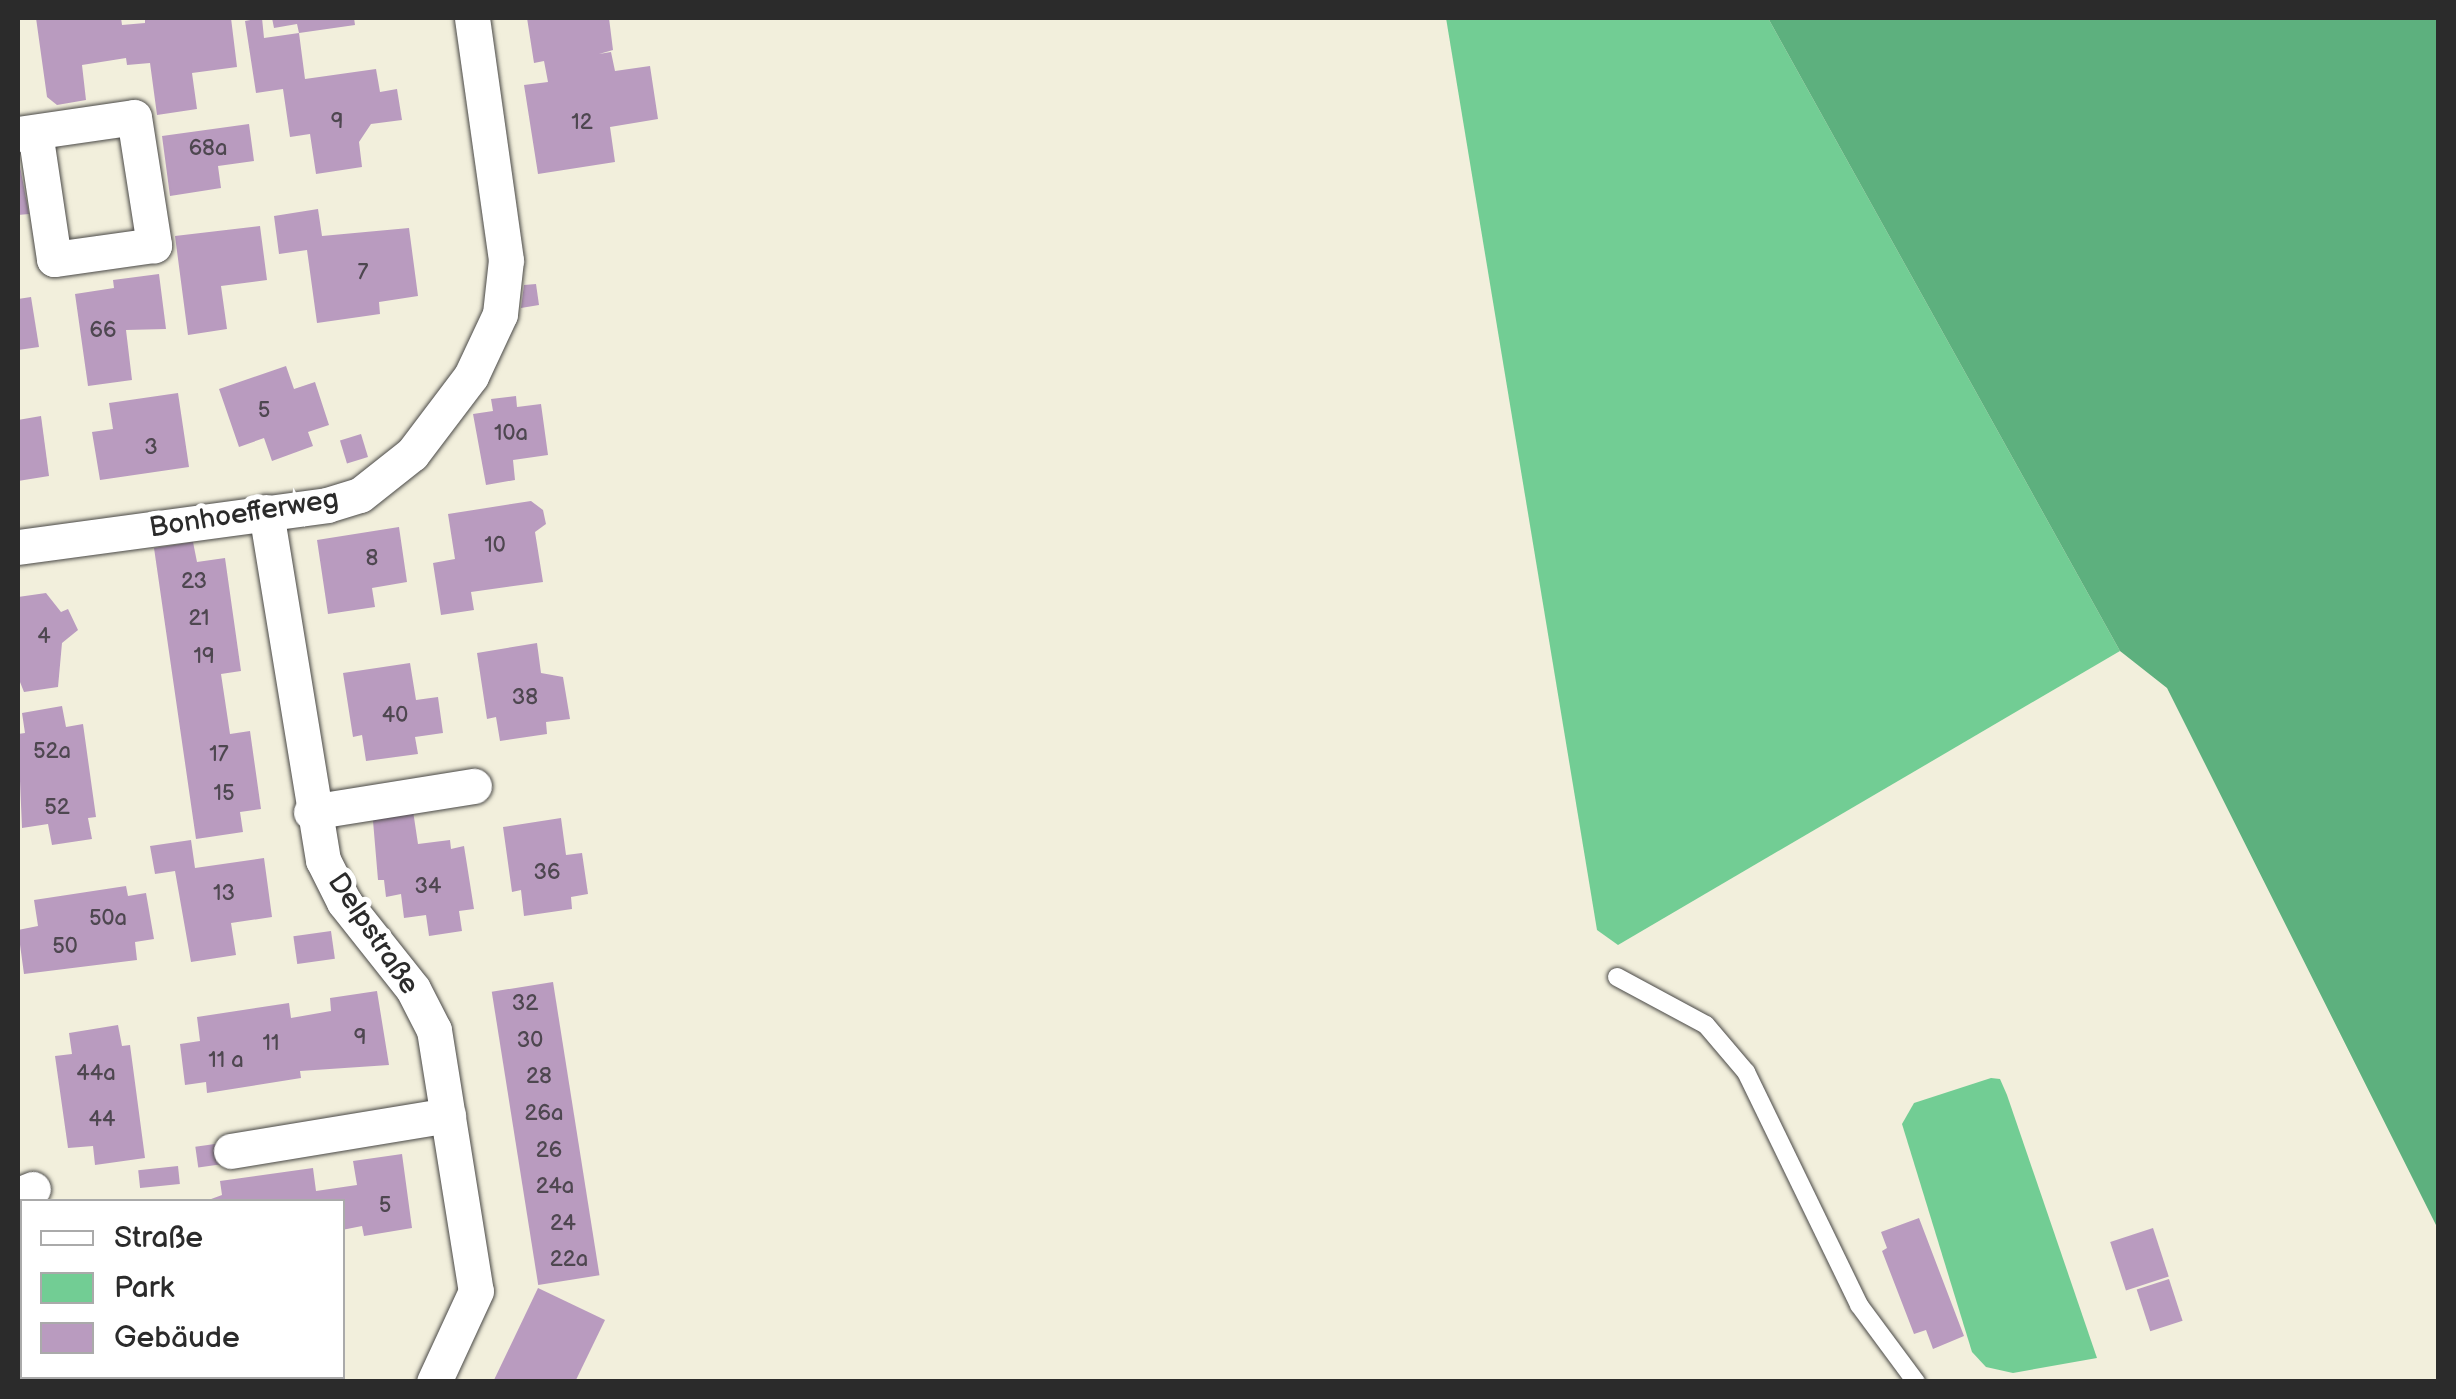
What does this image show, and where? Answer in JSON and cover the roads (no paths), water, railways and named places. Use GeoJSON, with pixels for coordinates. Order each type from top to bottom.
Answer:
{"type":"FeatureCollection","features":[{"type":"Feature","properties":{"kind":"street","name":"Bonhoefferweg"},"geometry":{"type":"LineString","coordinates":[[18,547],[327,505],[386,478],[432,430],[490,344],[506,260],[472,18]]}},
{"type":"Feature","properties":{"kind":"street"},"geometry":{"type":"LineString","coordinates":[[134,117],[154,245],[54,259],[26,133],[134,117]]}},
{"type":"Feature","properties":{"kind":"street","name":"Delpstraße"},"geometry":{"type":"LineString","coordinates":[[266,512],[311,812],[323,860],[344,902],[413,989],[434,1030],[476,1291],[434,1382]]}},
{"type":"Feature","properties":{"kind":"street"},"geometry":{"type":"LineString","coordinates":[[311,812],[474,786]]}},
{"type":"Feature","properties":{"kind":"street"},"geometry":{"type":"LineString","coordinates":[[231,1151],[448,1115]]}},
{"type":"Feature","properties":{"kind":"lane"},"geometry":{"type":"LineString","coordinates":[[1617,976],[1706,1025],[1746,1072],[1860,1305],[1916,1382]]}}]}
